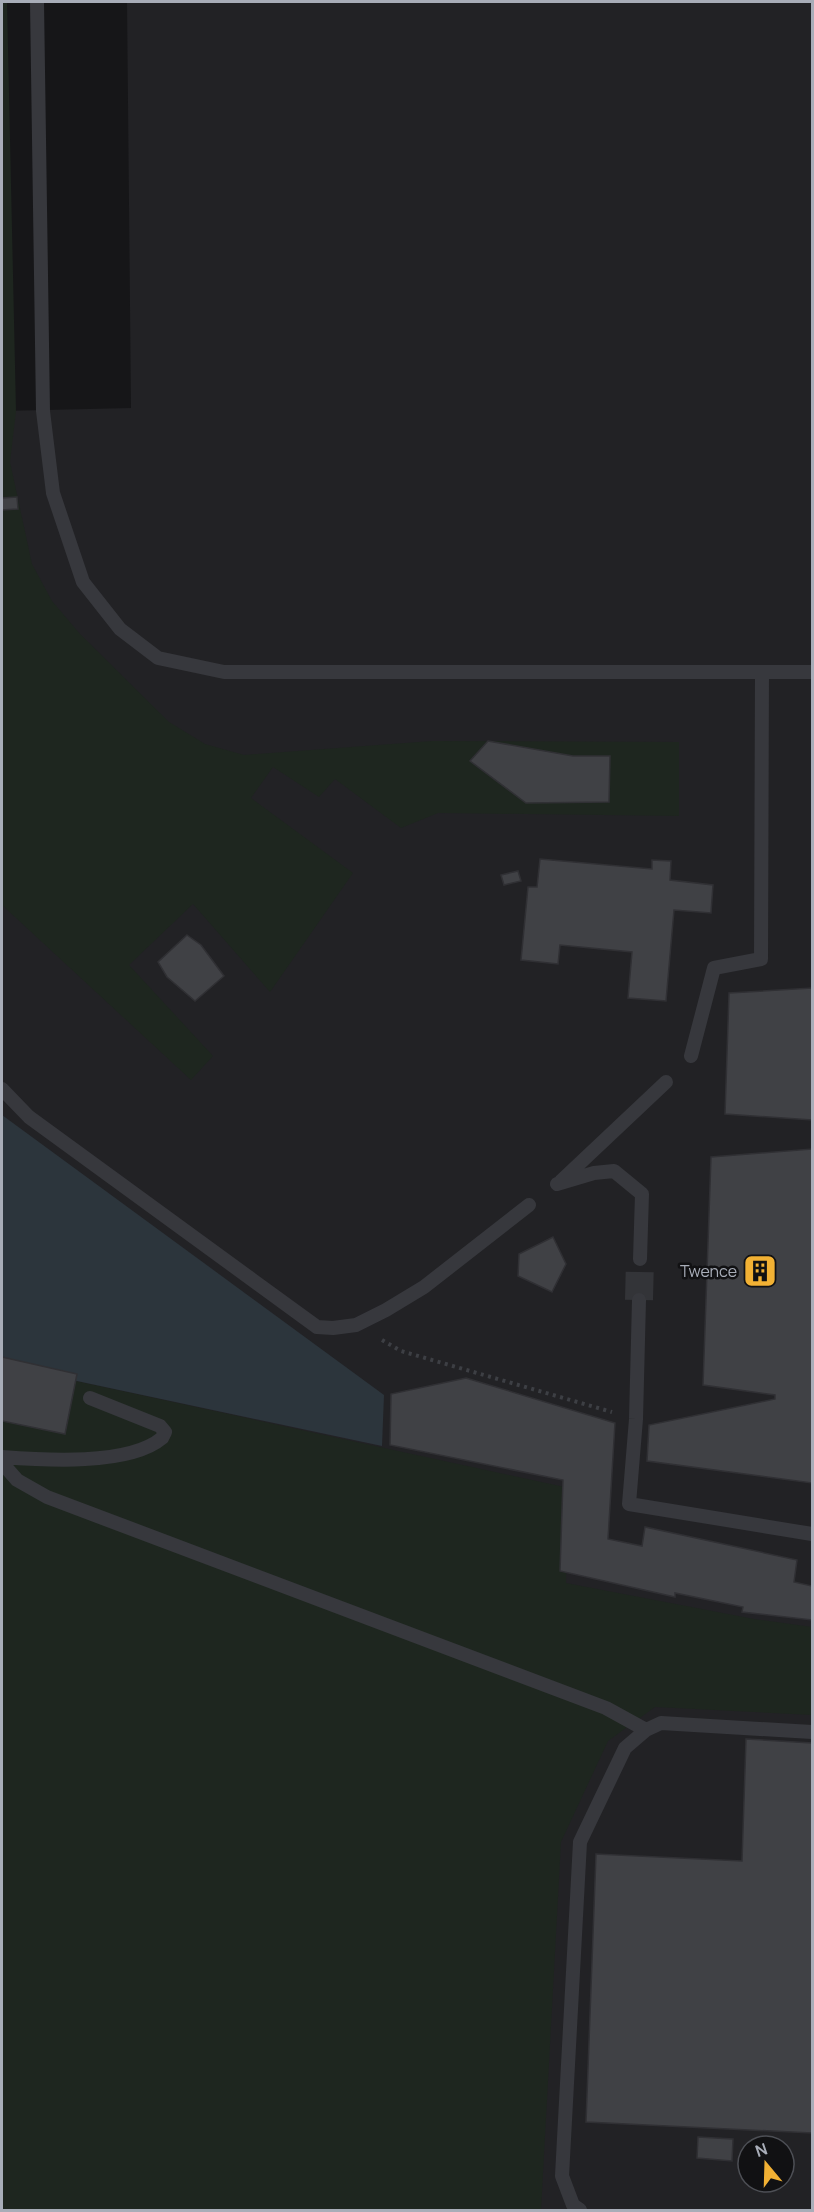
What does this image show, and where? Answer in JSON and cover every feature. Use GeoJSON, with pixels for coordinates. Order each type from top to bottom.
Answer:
{"type":"FeatureCollection","features":[{"type":"Feature","properties":{"kind":"lane"},"geometry":{"type":"LineString","coordinates":[[37,2],[43,411],[53,493],[83,582],[120,628],[158,658],[224,672],[813,672]]}},
{"type":"Feature","properties":{"kind":"lane"},"geometry":{"type":"LineString","coordinates":[[691,1056],[714,968],[761,959],[762,672]]}},
{"type":"Feature","properties":{"kind":"lane"},"geometry":{"type":"LineString","coordinates":[[640,1259],[642,1194],[614,1171],[594,1173],[557,1184],[666,1082]]}},
{"type":"Feature","properties":{"kind":"lane"},"geometry":{"type":"LineString","coordinates":[[2,1089],[28,1117],[317,1327],[333,1328],[356,1325],[424,1287],[529,1205]]}},
{"type":"Feature","properties":{"kind":"lane"},"geometry":{"type":"LineString","coordinates":[[639,1300],[636,1419],[629,1504],[813,1534]]}},
{"type":"Feature","properties":{"kind":"lane"},"geometry":{"type":"LineString","coordinates":[[2,1457],[53,1461],[101,1457],[133,1452],[162,1438],[165,1432],[160,1426],[90,1398]]}},
{"type":"Feature","properties":{"kind":"lane"},"geometry":{"type":"LineString","coordinates":[[2,1463],[17,1480],[47,1497],[606,1708],[646,1730]]}},
{"type":"Feature","properties":{"kind":"lane"},"geometry":{"type":"LineString","coordinates":[[580,2211],[573,2205],[562,2176],[580,1842],[625,1748],[646,1730],[661,1723],[813,1732]]}},
{"type":"Feature","properties":{"kind":"path"},"geometry":{"type":"LineString","coordinates":[[356,1325],[401,1351],[636,1419]]}},
{"type":"Feature","properties":{"kind":"shaded area"},"geometry":{"type":"Polygon","coordinates":[[[2,2],[7,2],[16,411],[10,462],[32,564],[52,601],[80,634],[169,722],[205,744],[244,755],[432,741],[679,742],[679,816],[438,813],[401,828],[335,779],[319,797],[273,767],[251,798],[353,873],[270,992],[193,904],[129,965],[213,1056],[191,1080],[2,905],[2,2]]]}},
{"type":"Feature","properties":{"kind":"shaded area"},"geometry":{"type":"Polygon","coordinates":[[[127,2],[812,2],[812,2210],[2,2210],[2,411],[131,408],[127,2]]]}},
{"type":"Feature","properties":{"kind":"shaded area"},"geometry":{"type":"Polygon","coordinates":[[[2,1115],[384,1395],[382,1446],[2,1365],[2,1115]]]}},
{"type":"Feature","properties":{"kind":"shaded area"},"geometry":{"type":"Polygon","coordinates":[[[2,1365],[569,1488],[566,1583],[754,1619],[812,1627],[812,1715],[655,1707],[608,1741],[561,1842],[541,2210],[2,2210],[2,1365]]]}},
{"type":"Feature","properties":{"kind":"building"},"geometry":{"type":"Polygon","coordinates":[[[17,497],[18,509],[2,510],[2,498],[17,497]]]}},
{"type":"Feature","properties":{"kind":"building"},"geometry":{"type":"Polygon","coordinates":[[[488,741],[573,756],[610,756],[609,802],[526,803],[470,761],[488,741]]]}},
{"type":"Feature","properties":{"kind":"building"},"geometry":{"type":"Polygon","coordinates":[[[540,859],[652,869],[652,860],[671,861],[670,880],[713,885],[711,913],[674,910],[666,1001],[628,998],[632,952],[560,945],[558,964],[521,960],[528,887],[537,887],[540,859]]]}},
{"type":"Feature","properties":{"kind":"building"},"geometry":{"type":"Polygon","coordinates":[[[518,871],[521,881],[504,885],[501,875],[518,871]]]}},
{"type":"Feature","properties":{"kind":"building"},"geometry":{"type":"Polygon","coordinates":[[[187,935],[201,945],[224,976],[195,1001],[167,977],[158,962],[187,935]]]}},
{"type":"Feature","properties":{"kind":"building"},"geometry":{"type":"Polygon","coordinates":[[[812,988],[812,1120],[725,1114],[729,993],[812,988]]]}},
{"type":"Feature","properties":{"kind":"building","name":"Twence"},"geometry":{"type":"Polygon","coordinates":[[[812,1149],[812,1483],[647,1461],[649,1425],[775,1399],[775,1395],[703,1385],[711,1157],[812,1149]]]}},
{"type":"Feature","properties":{"kind":"building"},"geometry":{"type":"Polygon","coordinates":[[[553,1237],[566,1264],[552,1292],[518,1276],[519,1254],[553,1237]]]}},
{"type":"Feature","properties":{"kind":"building"},"geometry":{"type":"Polygon","coordinates":[[[2,1357],[77,1374],[65,1434],[2,1421],[2,1357]]]}},
{"type":"Feature","properties":{"kind":"building"},"geometry":{"type":"Polygon","coordinates":[[[466,1378],[615,1423],[608,1539],[642,1546],[645,1527],[797,1560],[794,1582],[812,1586],[812,1620],[742,1612],[743,1607],[675,1593],[675,1597],[560,1571],[563,1480],[390,1445],[391,1394],[466,1378]]]}},
{"type":"Feature","properties":{"kind":"building"},"geometry":{"type":"Polygon","coordinates":[[[746,1739],[812,1743],[812,2133],[586,2122],[596,1854],[742,1861],[746,1739]]]}},
{"type":"Feature","properties":{"kind":"building"},"geometry":{"type":"Polygon","coordinates":[[[698,2137],[733,2139],[732,2161],[697,2158],[698,2137]]]}},
{"type":"Feature","properties":{"kind":"tunnel"},"geometry":{"type":"LineString","coordinates":[[639,1300],[640,1259]]}},
{"type":"Feature","properties":{"kind":"place","name":"Twence"},"geometry":{"type":"Point","coordinates":[760,1271]}}]}
